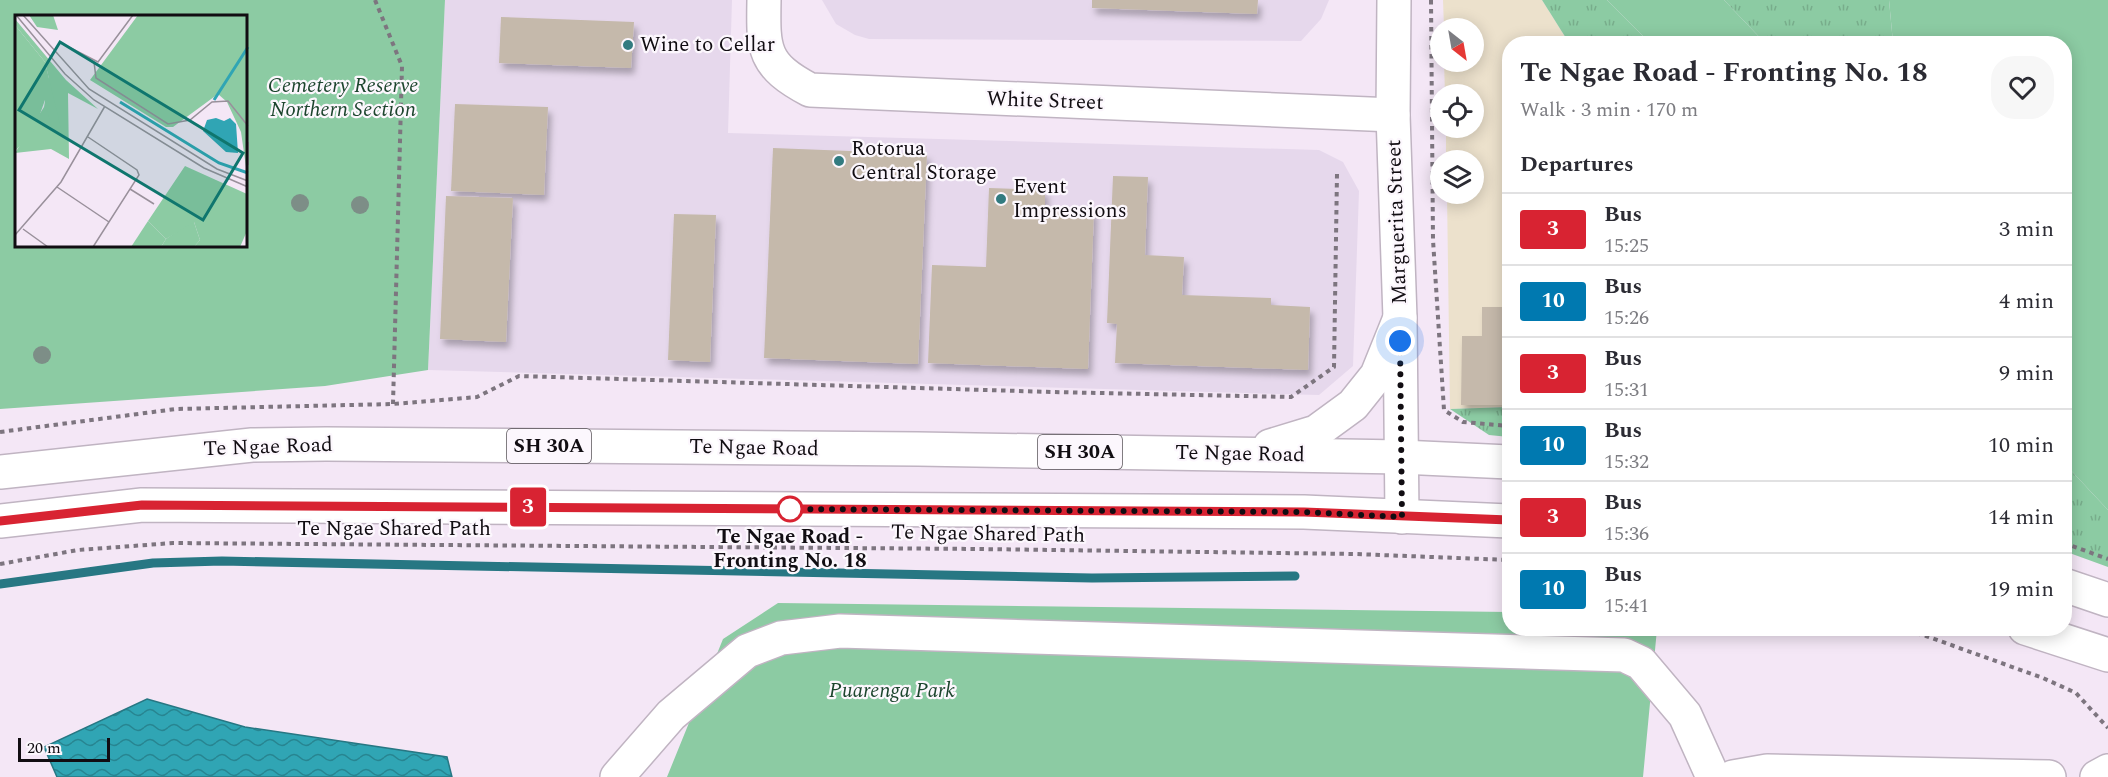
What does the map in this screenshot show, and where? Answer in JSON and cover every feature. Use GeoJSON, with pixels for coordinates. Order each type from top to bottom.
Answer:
{"type":"FeatureCollection","features":[{"type":"Feature","properties":{"kind":"main road","name":"White Street"},"geometry":{"type":"LineString","coordinates":[[764,0],[763,32],[768,56],[786,78],[810,90],[1393,116]]}},
{"type":"Feature","properties":{"kind":"main road","name":"Marguerita Street"},"geometry":{"type":"LineString","coordinates":[[1394,0],[1393,116],[1400,318],[1402,517]]}},
{"type":"Feature","properties":{"kind":"main road"},"geometry":{"type":"LineString","coordinates":[[1242,454],[1316,432],[1353,405],[1377,375],[1400,318]]}},
{"type":"Feature","properties":{"kind":"main road","name":"Te Ngae Road"},"geometry":{"type":"LineString","coordinates":[[0,472],[252,445],[464,445],[1242,454],[1502,462]]}},
{"type":"Feature","properties":{"kind":"main road"},"geometry":{"type":"LineString","coordinates":[[0,521],[142,505],[1304,512],[1502,520]]}},
{"type":"Feature","properties":{"kind":"main road"},"geometry":{"type":"LineString","coordinates":[[2072,588],[2108,600]]}},
{"type":"Feature","properties":{"kind":"main road"},"geometry":{"type":"LineString","coordinates":[[617,777],[671,715],[747,651],[781,638],[840,631],[1624,655],[1641,663],[1685,715],[1713,777]]}},
{"type":"Feature","properties":{"kind":"main road"},"geometry":{"type":"LineString","coordinates":[[2050,636],[2108,655]]}},
{"type":"Feature","properties":{"kind":"main road"},"geometry":{"type":"LineString","coordinates":[[1733,777],[1767,771],[2049,777]]}},
{"type":"Feature","properties":{"kind":"main road"},"geometry":{"type":"LineString","coordinates":[[2097,777],[2108,771]]}},
{"type":"Feature","properties":{"kind":"path"},"geometry":{"type":"LineString","coordinates":[[375,0],[402,66],[393,404]]}},
{"type":"Feature","properties":{"kind":"path"},"geometry":{"type":"LineString","coordinates":[[1431,0],[1433,240],[1444,410],[1463,422],[1502,425]]}},
{"type":"Feature","properties":{"kind":"path"},"geometry":{"type":"LineString","coordinates":[[0,432],[176,409],[393,404],[477,398],[519,376],[1291,397],[1334,367],[1337,174]]}},
{"type":"Feature","properties":{"kind":"path","name":"Te Ngae Shared Path"},"geometry":{"type":"LineString","coordinates":[[0,564],[78,550],[173,543],[1003,549],[1343,554],[1502,560]]}},
{"type":"Feature","properties":{"kind":"path"},"geometry":{"type":"LineString","coordinates":[[2072,546],[2108,559]]}},
{"type":"Feature","properties":{"kind":"path"},"geometry":{"type":"LineString","coordinates":[[1922,636],[2043,678],[2076,693],[2108,728]]}},
{"type":"Feature","properties":{"kind":"shaded area"},"geometry":{"type":"Polygon","coordinates":[[[445,0],[732,0],[728,133],[1319,150],[1343,162],[1359,191],[1353,366],[1319,395],[428,370],[445,0]]]}},
{"type":"Feature","properties":{"kind":"shaded area"},"geometry":{"type":"Polygon","coordinates":[[[822,0],[1329,0],[1321,19],[1301,41],[869,39],[855,35],[836,24],[822,0]]]}},
{"type":"Feature","properties":{"kind":"shaded area"},"geometry":{"type":"Polygon","coordinates":[[[1443,0],[1542,0],[1565,36],[1502,36],[1502,407],[1450,409],[1447,204],[1484,204],[1484,150],[1446,150],[1446,138],[1484,138],[1484,84],[1445,84],[1444,72],[1484,72],[1484,18],[1444,18],[1443,0]]]}},
{"type":"Feature","properties":{"kind":"green space","name":"Cemetery Reserve Northern Section"},"geometry":{"type":"Polygon","coordinates":[[[0,0],[445,0],[428,370],[325,386],[0,409],[0,0]]]}},
{"type":"Feature","properties":{"kind":"green space"},"geometry":{"type":"Polygon","coordinates":[[[1542,0],[1607,0],[1643,36],[1565,36],[1542,0]]]}},
{"type":"Feature","properties":{"kind":"green space"},"geometry":{"type":"Polygon","coordinates":[[[1607,0],[1724,0],[1758,36],[1643,36],[1607,0]]]}},
{"type":"Feature","properties":{"kind":"green space"},"geometry":{"type":"Polygon","coordinates":[[[1724,0],[1889,0],[1892,36],[1758,36],[1724,0]]]}},
{"type":"Feature","properties":{"kind":"green space"},"geometry":{"type":"Polygon","coordinates":[[[1889,0],[2108,0],[2108,510],[2072,472],[2072,36],[1892,36],[1889,0]]]}},
{"type":"Feature","properties":{"kind":"green space"},"geometry":{"type":"Polygon","coordinates":[[[1502,407],[1502,436],[1489,435],[1450,409],[1502,407]]]}},
{"type":"Feature","properties":{"kind":"green space"},"geometry":{"type":"Polygon","coordinates":[[[2072,472],[2108,510],[2108,567],[2072,554],[2072,472]]]}},
{"type":"Feature","properties":{"kind":"green space","name":"Puarenga Park"},"geometry":{"type":"Polygon","coordinates":[[[778,603],[1502,612],[1502,636],[1656,636],[1643,777],[667,777],[723,639],[778,603]]]}},
{"type":"Feature","properties":{"kind":"water"},"geometry":{"type":"Polygon","coordinates":[[[147,699],[245,727],[447,757],[452,777],[57,777],[44,747],[147,699]]]}},
{"type":"Feature","properties":{"kind":"building"},"geometry":{"type":"Polygon","coordinates":[[[1092,0],[1258,0],[1257,14],[1092,8],[1092,0]]]}},
{"type":"Feature","properties":{"kind":"building"},"geometry":{"type":"Polygon","coordinates":[[[501,17],[634,22],[631,68],[499,63],[501,17]]]}},
{"type":"Feature","properties":{"kind":"building"},"geometry":{"type":"Polygon","coordinates":[[[455,104],[548,107],[544,195],[451,191],[455,104]]]}},
{"type":"Feature","properties":{"kind":"building"},"geometry":{"type":"Polygon","coordinates":[[[773,148],[927,154],[918,364],[764,358],[773,148]]]}},
{"type":"Feature","properties":{"kind":"building"},"geometry":{"type":"Polygon","coordinates":[[[1113,176],[1148,177],[1145,255],[1184,257],[1182,295],[1271,298],[1271,305],[1310,307],[1308,370],[1115,363],[1117,324],[1107,323],[1113,176]]]}},
{"type":"Feature","properties":{"kind":"building"},"geometry":{"type":"Polygon","coordinates":[[[989,188],[1045,190],[1045,209],[1094,210],[1088,369],[928,363],[932,265],[986,267],[989,188]]]}},
{"type":"Feature","properties":{"kind":"building"},"geometry":{"type":"Polygon","coordinates":[[[446,196],[513,198],[506,342],[440,339],[446,196]]]}},
{"type":"Feature","properties":{"kind":"building"},"geometry":{"type":"Polygon","coordinates":[[[674,214],[716,215],[710,362],[668,360],[674,214]]]}},
{"type":"Feature","properties":{"kind":"building"},"geometry":{"type":"Polygon","coordinates":[[[1482,307],[1502,307],[1502,405],[1461,405],[1462,336],[1482,336],[1482,307]]]}},
{"type":"Feature","properties":{"kind":"waterway"},"geometry":{"type":"LineString","coordinates":[[0,584],[153,563],[222,561],[1092,578],[1295,576]]}},
{"type":"Feature","properties":{"kind":"bus line","name":"3"},"geometry":{"type":"LineString","coordinates":[[0,521],[142,505],[1304,512],[1502,520]]}},
{"type":"Feature","properties":{"kind":"place","name":"Wine to Cellar"},"geometry":{"type":"Point","coordinates":[628,45]}},
{"type":"Feature","properties":{"kind":"place","name":"Rotorua Central Storage"},"geometry":{"type":"Point","coordinates":[839,161]}},
{"type":"Feature","properties":{"kind":"place","name":"Event Impressions"},"geometry":{"type":"Point","coordinates":[1001,199]}},
{"type":"Feature","properties":{"kind":"place","name":"Te Ngae Road - Fronting No. 18"},"geometry":{"type":"Point","coordinates":[790,509]}},
{"type":"Feature","properties":{"kind":"route"},"geometry":{"type":"LineString","coordinates":[[790,509],[784,509],[1304,512],[1402,517],[1400,341]]}}]}
